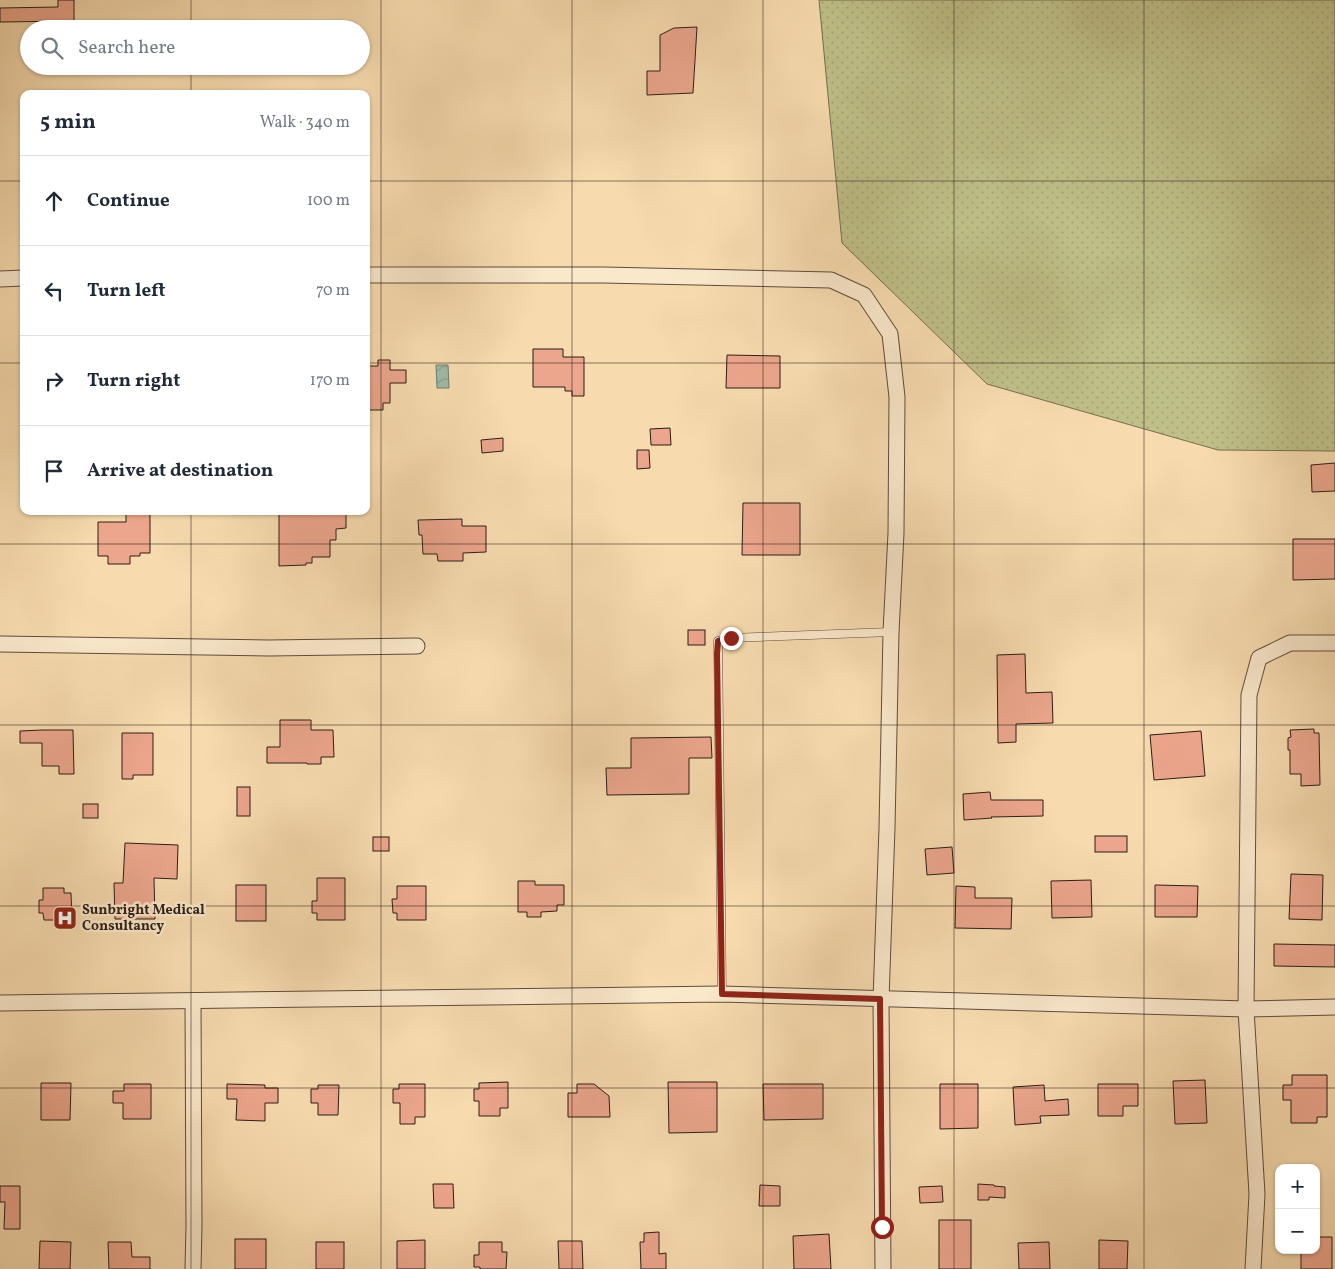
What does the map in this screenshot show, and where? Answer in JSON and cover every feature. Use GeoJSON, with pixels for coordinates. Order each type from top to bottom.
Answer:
{"type":"FeatureCollection","features":[{"type":"Feature","properties":{"kind":"street"},"geometry":{"type":"LineString","coordinates":[[370,275],[603,275],[831,280],[864,295],[890,334],[897,397],[896,533],[891,632],[887,828],[880,999],[883,1269]]}},
{"type":"Feature","properties":{"kind":"street"},"geometry":{"type":"LineString","coordinates":[[0,279],[20,278]]}},
{"type":"Feature","properties":{"kind":"street"},"geometry":{"type":"LineString","coordinates":[[1254,1269],[1257,1194],[1246,1009],[1249,695],[1259,658],[1290,643],[1335,643]]}},
{"type":"Feature","properties":{"kind":"street"},"geometry":{"type":"LineString","coordinates":[[0,644],[269,648],[417,646]]}},
{"type":"Feature","properties":{"kind":"street"},"geometry":{"type":"LineString","coordinates":[[0,1003],[722,994],[1246,1009],[1335,1007]]}},
{"type":"Feature","properties":{"kind":"street"},"geometry":{"type":"LineString","coordinates":[[193,1001],[193,1269]]}},
{"type":"Feature","properties":{"kind":"lane"},"geometry":{"type":"LineString","coordinates":[[722,994],[718,641],[731,638],[891,632]]}},
{"type":"Feature","properties":{"kind":"green space"},"geometry":{"type":"Polygon","coordinates":[[[819,0],[1335,0],[1335,451],[1218,450],[987,384],[842,243],[819,0]]]}},
{"type":"Feature","properties":{"kind":"water"},"geometry":{"type":"Polygon","coordinates":[[[436,365],[448,365],[449,388],[437,388],[436,365]]]}},
{"type":"Feature","properties":{"kind":"building"},"geometry":{"type":"Polygon","coordinates":[[[58,0],[74,0],[74,20],[0,22],[0,8],[58,7],[58,0]]]}},
{"type":"Feature","properties":{"kind":"building"},"geometry":{"type":"Polygon","coordinates":[[[697,27],[693,93],[647,95],[647,71],[660,71],[660,35],[674,28],[697,27]]]}},
{"type":"Feature","properties":{"kind":"building"},"geometry":{"type":"Polygon","coordinates":[[[533,349],[563,349],[563,357],[584,357],[584,396],[572,396],[572,391],[565,391],[565,387],[533,387],[533,349]]]}},
{"type":"Feature","properties":{"kind":"building"},"geometry":{"type":"Polygon","coordinates":[[[727,355],[780,356],[780,388],[726,388],[727,355]]]}},
{"type":"Feature","properties":{"kind":"building"},"geometry":{"type":"Polygon","coordinates":[[[378,360],[390,360],[390,370],[406,370],[406,383],[390,383],[390,403],[383,403],[383,410],[370,410],[370,366],[378,366],[378,360]]]}},
{"type":"Feature","properties":{"kind":"building"},"geometry":{"type":"Polygon","coordinates":[[[670,428],[671,445],[651,445],[650,429],[670,428]]]}},
{"type":"Feature","properties":{"kind":"building"},"geometry":{"type":"Polygon","coordinates":[[[503,438],[503,451],[482,453],[481,440],[503,438]]]}},
{"type":"Feature","properties":{"kind":"building"},"geometry":{"type":"Polygon","coordinates":[[[637,450],[649,450],[650,468],[637,469],[637,450]]]}},
{"type":"Feature","properties":{"kind":"building"},"geometry":{"type":"Polygon","coordinates":[[[1335,463],[1335,491],[1312,492],[1311,465],[1335,463]]]}},
{"type":"Feature","properties":{"kind":"building"},"geometry":{"type":"Polygon","coordinates":[[[743,503],[800,503],[800,555],[742,555],[743,503]]]}},
{"type":"Feature","properties":{"kind":"building"},"geometry":{"type":"Polygon","coordinates":[[[126,515],[150,515],[150,553],[130,556],[130,564],[108,564],[108,556],[98,556],[98,522],[126,522],[126,515]]]}},
{"type":"Feature","properties":{"kind":"building"},"geometry":{"type":"Polygon","coordinates":[[[279,515],[346,515],[346,528],[336,529],[336,540],[330,540],[330,557],[312,557],[312,563],[306,563],[306,565],[279,566],[279,515]]]}},
{"type":"Feature","properties":{"kind":"building"},"geometry":{"type":"Polygon","coordinates":[[[462,519],[462,526],[486,526],[486,552],[463,553],[463,561],[438,561],[437,554],[423,554],[422,535],[419,535],[418,520],[462,519]]]}},
{"type":"Feature","properties":{"kind":"building"},"geometry":{"type":"Polygon","coordinates":[[[1293,539],[1335,539],[1335,579],[1293,580],[1293,539]]]}},
{"type":"Feature","properties":{"kind":"building"},"geometry":{"type":"Polygon","coordinates":[[[688,630],[705,630],[705,645],[688,645],[688,630]]]}},
{"type":"Feature","properties":{"kind":"building"},"geometry":{"type":"Polygon","coordinates":[[[1025,654],[1026,693],[1052,692],[1053,723],[1016,724],[1016,742],[998,743],[997,655],[1025,654]]]}},
{"type":"Feature","properties":{"kind":"building"},"geometry":{"type":"Polygon","coordinates":[[[280,720],[311,720],[311,730],[333,730],[334,757],[321,757],[321,764],[267,763],[267,747],[280,747],[280,720]]]}},
{"type":"Feature","properties":{"kind":"building"},"geometry":{"type":"Polygon","coordinates":[[[1314,729],[1314,733],[1319,733],[1320,785],[1301,786],[1301,774],[1290,774],[1288,738],[1291,737],[1290,730],[1314,729]]]}},
{"type":"Feature","properties":{"kind":"building"},"geometry":{"type":"Polygon","coordinates":[[[73,730],[74,774],[59,774],[59,766],[42,766],[42,743],[20,743],[20,731],[73,730]]]}},
{"type":"Feature","properties":{"kind":"building"},"geometry":{"type":"Polygon","coordinates":[[[1201,731],[1205,776],[1154,780],[1150,735],[1201,731]]]}},
{"type":"Feature","properties":{"kind":"building"},"geometry":{"type":"Polygon","coordinates":[[[122,733],[153,733],[153,775],[133,775],[133,779],[122,779],[122,733]]]}},
{"type":"Feature","properties":{"kind":"building"},"geometry":{"type":"Polygon","coordinates":[[[711,737],[712,758],[689,758],[689,794],[607,795],[606,768],[631,768],[631,738],[711,737]]]}},
{"type":"Feature","properties":{"kind":"building"},"geometry":{"type":"Polygon","coordinates":[[[237,787],[250,787],[250,816],[237,816],[237,787]]]}},
{"type":"Feature","properties":{"kind":"building"},"geometry":{"type":"Polygon","coordinates":[[[990,792],[991,800],[1043,800],[1043,816],[991,817],[964,820],[963,794],[990,792]]]}},
{"type":"Feature","properties":{"kind":"building"},"geometry":{"type":"Polygon","coordinates":[[[83,804],[98,804],[98,818],[83,818],[83,804]]]}},
{"type":"Feature","properties":{"kind":"building"},"geometry":{"type":"Polygon","coordinates":[[[1095,836],[1127,836],[1127,852],[1095,852],[1095,836]]]}},
{"type":"Feature","properties":{"kind":"building"},"geometry":{"type":"Polygon","coordinates":[[[373,837],[389,837],[389,851],[373,851],[373,837]]]}},
{"type":"Feature","properties":{"kind":"building"},"geometry":{"type":"Polygon","coordinates":[[[125,843],[178,845],[177,879],[154,878],[155,919],[115,919],[114,883],[123,883],[125,843]]]}},
{"type":"Feature","properties":{"kind":"building"},"geometry":{"type":"Polygon","coordinates":[[[952,847],[954,873],[927,875],[925,849],[952,847]]]}},
{"type":"Feature","properties":{"kind":"building"},"geometry":{"type":"Polygon","coordinates":[[[1291,874],[1323,875],[1322,920],[1289,919],[1291,874]]]}},
{"type":"Feature","properties":{"kind":"building"},"geometry":{"type":"Polygon","coordinates":[[[317,878],[345,878],[345,920],[317,920],[317,913],[312,913],[312,901],[317,901],[317,878]]]}},
{"type":"Feature","properties":{"kind":"building"},"geometry":{"type":"Polygon","coordinates":[[[1091,880],[1092,917],[1052,918],[1051,881],[1091,880]]]}},
{"type":"Feature","properties":{"kind":"building"},"geometry":{"type":"Polygon","coordinates":[[[518,881],[535,881],[535,885],[564,885],[564,905],[557,905],[557,911],[541,912],[541,917],[527,917],[527,912],[518,912],[518,881]]]}},
{"type":"Feature","properties":{"kind":"building"},"geometry":{"type":"Polygon","coordinates":[[[236,885],[266,885],[266,921],[236,921],[236,885]]]}},
{"type":"Feature","properties":{"kind":"building"},"geometry":{"type":"Polygon","coordinates":[[[1155,885],[1198,886],[1197,917],[1155,917],[1155,885]]]}},
{"type":"Feature","properties":{"kind":"building"},"geometry":{"type":"Polygon","coordinates":[[[397,886],[426,886],[426,920],[397,920],[397,913],[393,913],[392,899],[397,899],[397,886]]]}},
{"type":"Feature","properties":{"kind":"building"},"geometry":{"type":"Polygon","coordinates":[[[956,886],[975,887],[975,898],[1012,898],[1011,929],[955,928],[956,886]]]}},
{"type":"Feature","properties":{"kind":"building"},"geometry":{"type":"Polygon","coordinates":[[[43,888],[64,888],[64,893],[71,893],[72,920],[44,920],[43,913],[39,913],[39,900],[43,900],[43,888]]]}},
{"type":"Feature","properties":{"kind":"building"},"geometry":{"type":"Polygon","coordinates":[[[1274,944],[1335,945],[1335,967],[1274,966],[1274,944]]]}},
{"type":"Feature","properties":{"kind":"building"},"geometry":{"type":"Polygon","coordinates":[[[1292,1075],[1327,1075],[1327,1117],[1317,1117],[1317,1123],[1291,1123],[1291,1100],[1283,1100],[1283,1085],[1292,1085],[1292,1075]]]}},
{"type":"Feature","properties":{"kind":"building"},"geometry":{"type":"Polygon","coordinates":[[[1205,1080],[1207,1123],[1175,1124],[1173,1081],[1205,1080]]]}},
{"type":"Feature","properties":{"kind":"building"},"geometry":{"type":"Polygon","coordinates":[[[508,1082],[508,1108],[500,1108],[500,1116],[479,1116],[479,1101],[474,1101],[474,1089],[479,1089],[479,1083],[508,1082]]]}},
{"type":"Feature","properties":{"kind":"building"},"geometry":{"type":"Polygon","coordinates":[[[668,1082],[717,1082],[717,1132],[669,1133],[668,1082]]]}},
{"type":"Feature","properties":{"kind":"building"},"geometry":{"type":"Polygon","coordinates":[[[41,1083],[71,1083],[70,1120],[41,1120],[41,1083]]]}},
{"type":"Feature","properties":{"kind":"building"},"geometry":{"type":"Polygon","coordinates":[[[124,1084],[151,1084],[151,1119],[123,1119],[123,1103],[113,1103],[113,1091],[124,1091],[124,1084]]]}},
{"type":"Feature","properties":{"kind":"building"},"geometry":{"type":"Polygon","coordinates":[[[227,1084],[265,1085],[265,1088],[278,1088],[278,1103],[265,1103],[265,1121],[236,1120],[237,1099],[227,1099],[227,1084]]]}},
{"type":"Feature","properties":{"kind":"building"},"geometry":{"type":"Polygon","coordinates":[[[399,1084],[425,1084],[425,1117],[415,1117],[415,1124],[400,1124],[400,1103],[393,1103],[393,1089],[399,1089],[399,1084]]]}},
{"type":"Feature","properties":{"kind":"building"},"geometry":{"type":"Polygon","coordinates":[[[577,1084],[594,1084],[609,1096],[610,1117],[568,1117],[568,1093],[577,1093],[577,1084]]]}},
{"type":"Feature","properties":{"kind":"building"},"geometry":{"type":"Polygon","coordinates":[[[763,1084],[823,1084],[823,1119],[764,1120],[763,1084]]]}},
{"type":"Feature","properties":{"kind":"building"},"geometry":{"type":"Polygon","coordinates":[[[940,1084],[978,1084],[978,1128],[940,1129],[940,1084]]]}},
{"type":"Feature","properties":{"kind":"building"},"geometry":{"type":"Polygon","coordinates":[[[1098,1084],[1138,1084],[1138,1106],[1123,1106],[1123,1116],[1098,1116],[1098,1084]]]}},
{"type":"Feature","properties":{"kind":"building"},"geometry":{"type":"Polygon","coordinates":[[[318,1085],[339,1085],[338,1115],[318,1115],[318,1103],[311,1103],[311,1089],[318,1089],[318,1085]]]}},
{"type":"Feature","properties":{"kind":"building"},"geometry":{"type":"Polygon","coordinates":[[[1044,1085],[1045,1101],[1068,1099],[1069,1115],[1040,1116],[1041,1123],[1015,1125],[1013,1087],[1044,1085]]]}},
{"type":"Feature","properties":{"kind":"building"},"geometry":{"type":"Polygon","coordinates":[[[433,1184],[453,1184],[454,1208],[434,1208],[433,1184]]]}},
{"type":"Feature","properties":{"kind":"building"},"geometry":{"type":"Polygon","coordinates":[[[978,1184],[1005,1187],[1005,1198],[989,1197],[989,1200],[978,1200],[978,1184]]]}},
{"type":"Feature","properties":{"kind":"building"},"geometry":{"type":"Polygon","coordinates":[[[760,1185],[780,1186],[780,1206],[759,1206],[760,1185]]]}},
{"type":"Feature","properties":{"kind":"building"},"geometry":{"type":"Polygon","coordinates":[[[0,1186],[20,1186],[20,1229],[4,1229],[5,1202],[0,1202],[0,1186]]]}},
{"type":"Feature","properties":{"kind":"building"},"geometry":{"type":"Polygon","coordinates":[[[942,1186],[943,1202],[920,1203],[919,1187],[942,1186]]]}},
{"type":"Feature","properties":{"kind":"building"},"geometry":{"type":"Polygon","coordinates":[[[939,1220],[971,1220],[971,1269],[939,1269],[939,1220]]]}},
{"type":"Feature","properties":{"kind":"building"},"geometry":{"type":"Polygon","coordinates":[[[659,1232],[659,1254],[666,1253],[666,1269],[641,1269],[640,1242],[644,1242],[644,1233],[659,1232]]]}},
{"type":"Feature","properties":{"kind":"building"},"geometry":{"type":"Polygon","coordinates":[[[829,1234],[831,1269],[794,1269],[793,1236],[829,1234]]]}},
{"type":"Feature","properties":{"kind":"building"},"geometry":{"type":"Polygon","coordinates":[[[1320,1237],[1332,1237],[1332,1269],[1301,1269],[1301,1254],[1320,1254],[1320,1237]]]}},
{"type":"Feature","properties":{"kind":"building"},"geometry":{"type":"Polygon","coordinates":[[[235,1239],[266,1239],[266,1269],[235,1269],[235,1239]]]}},
{"type":"Feature","properties":{"kind":"building"},"geometry":{"type":"Polygon","coordinates":[[[425,1240],[425,1269],[397,1269],[397,1241],[425,1240]]]}},
{"type":"Feature","properties":{"kind":"building"},"geometry":{"type":"Polygon","coordinates":[[[1099,1240],[1128,1241],[1127,1269],[1099,1269],[1099,1240]]]}},
{"type":"Feature","properties":{"kind":"building"},"geometry":{"type":"Polygon","coordinates":[[[40,1241],[71,1242],[70,1269],[39,1269],[40,1241]]]}},
{"type":"Feature","properties":{"kind":"building"},"geometry":{"type":"Polygon","coordinates":[[[558,1241],[582,1241],[583,1269],[559,1269],[558,1241]]]}},
{"type":"Feature","properties":{"kind":"building"},"geometry":{"type":"Polygon","coordinates":[[[108,1242],[131,1242],[132,1257],[150,1257],[150,1269],[109,1269],[108,1242]]]}},
{"type":"Feature","properties":{"kind":"building"},"geometry":{"type":"Polygon","coordinates":[[[316,1242],[344,1242],[344,1269],[316,1269],[316,1242]]]}},
{"type":"Feature","properties":{"kind":"building"},"geometry":{"type":"Polygon","coordinates":[[[479,1242],[502,1242],[502,1252],[507,1252],[506,1269],[480,1269],[480,1267],[474,1267],[474,1255],[479,1255],[479,1242]]]}},
{"type":"Feature","properties":{"kind":"building"},"geometry":{"type":"Polygon","coordinates":[[[1049,1242],[1050,1269],[1019,1269],[1018,1243],[1049,1242]]]}},
{"type":"Feature","properties":{"kind":"place","name":"Sunbright Medical Consultancy"},"geometry":{"type":"Point","coordinates":[65,918]}},
{"type":"Feature","properties":{"kind":"route"},"geometry":{"type":"LineString","coordinates":[[731,638],[718,641],[717,654],[722,994],[880,999],[882,1227]]}}]}
